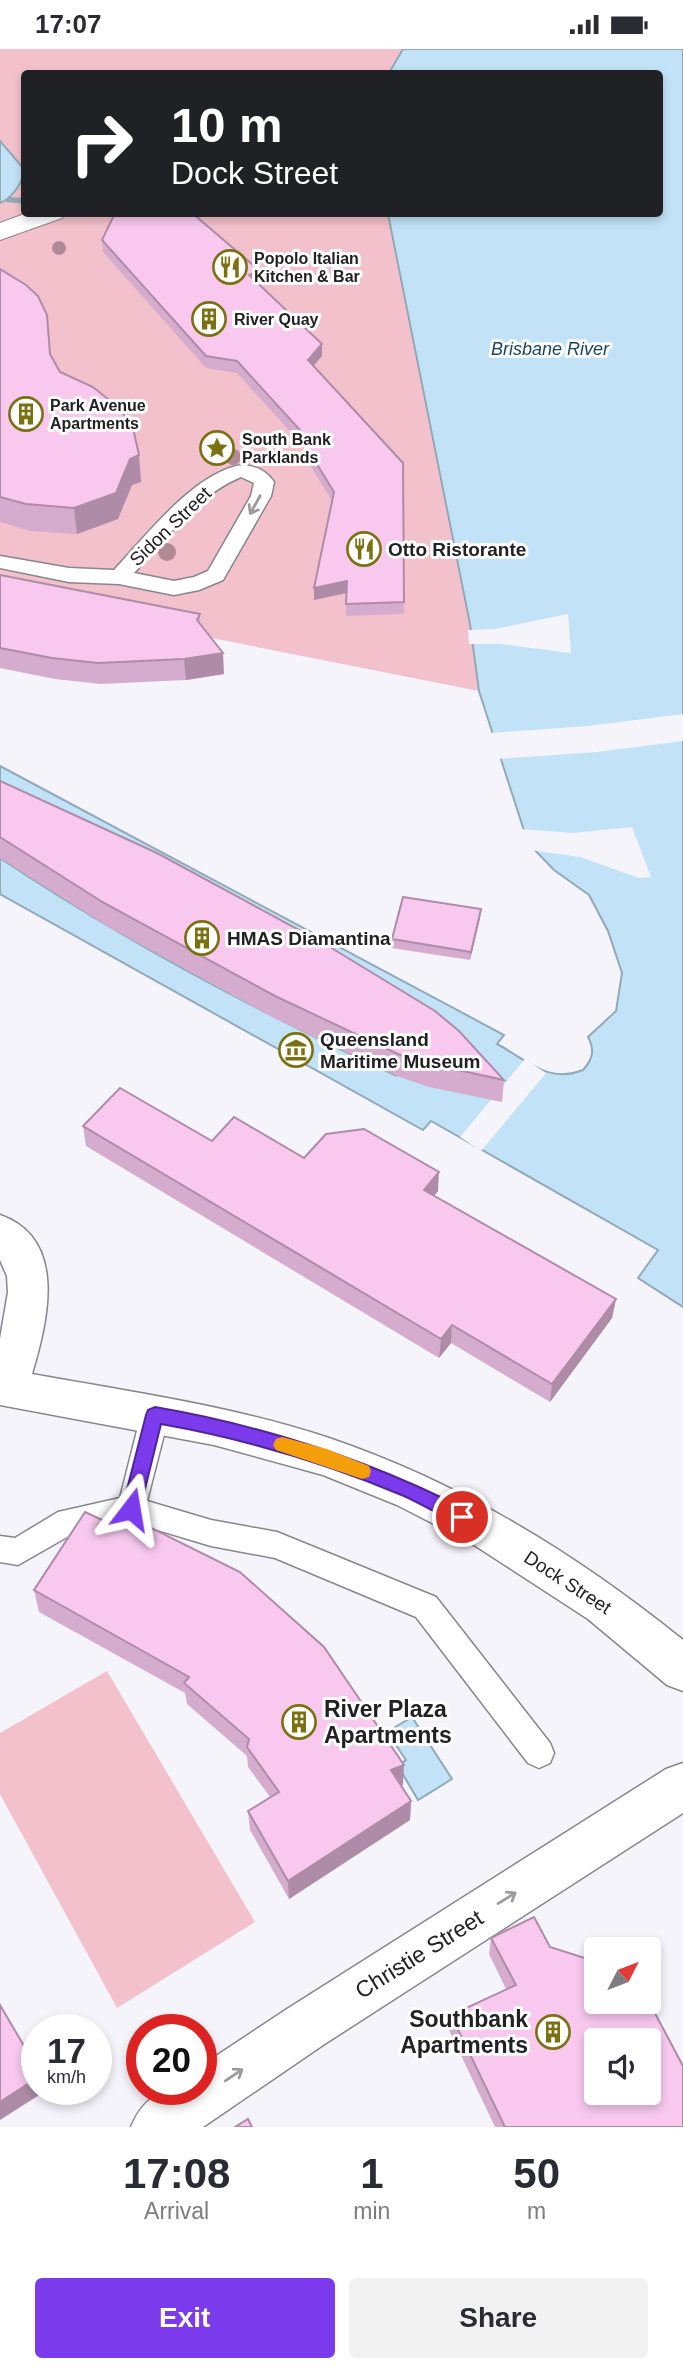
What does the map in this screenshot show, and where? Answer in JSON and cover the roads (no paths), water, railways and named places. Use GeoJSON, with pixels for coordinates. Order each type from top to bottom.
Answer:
{"type":"FeatureCollection","features":[{"type":"Feature","properties":{"kind":"street"},"geometry":{"type":"LineString","coordinates":[[0,232],[42,217]]}},
{"type":"Feature","properties":{"kind":"street"},"geometry":{"type":"LineString","coordinates":[[0,1232],[24,1263],[29,1287],[26,1314],[3,1388]]}},
{"type":"Feature","properties":{"kind":"street","name":"Dock Street"},"geometry":{"type":"LineString","coordinates":[[3,1388],[214,1426],[327,1457],[413,1491],[487,1529],[604,1604],[683,1669]]}},
{"type":"Feature","properties":{"kind":"street","name":"Christie Street"},"geometry":{"type":"LineString","coordinates":[[157,2127],[305,2027],[683,1786]]}},
{"type":"Feature","properties":{"kind":"lane","name":"Sidon Street"},"geometry":{"type":"LineString","coordinates":[[0,562],[69,575],[119,576],[174,588],[199,583],[216,575],[261,496],[264,482],[260,476],[247,471],[234,472],[219,479],[191,503],[119,576]]}},
{"type":"Feature","properties":{"kind":"lane"},"geometry":{"type":"LineString","coordinates":[[131,1509],[155,1415]]}},
{"type":"Feature","properties":{"kind":"lane"},"geometry":{"type":"LineString","coordinates":[[0,1549],[18,1552],[68,1521],[131,1509],[211,1533],[277,1545],[426,1607],[539,1753]]}},
{"type":"Feature","properties":{"kind":"water","name":"Brisbane River"},"geometry":{"type":"Polygon","coordinates":[[[403,49],[683,49],[683,1307],[638,1278],[658,1250],[431,1121],[423,1130],[0,894],[0,858],[96,919],[194,975],[397,1076],[0,802],[0,766],[504,1035],[497,1044],[548,1072],[570,1074],[583,1070],[592,1054],[588,1037],[616,1011],[622,973],[608,931],[589,895],[554,870],[528,843],[479,691],[470,624],[389,217],[663,217],[663,70],[391,70],[403,49]]]}},
{"type":"Feature","properties":{"kind":"water"},"geometry":{"type":"Polygon","coordinates":[[[0,141],[21,166],[21,181],[9,197],[0,203],[0,141]]]}},
{"type":"Feature","properties":{"kind":"water"},"geometry":{"type":"Polygon","coordinates":[[[412,1717],[452,1779],[418,1800],[398,1766],[406,1760],[387,1732],[412,1717]]]}},
{"type":"Feature","properties":{"kind":"waterway"},"geometry":{"type":"LineString","coordinates":[[9,200],[21,201]]}},
{"type":"Feature","properties":{"kind":"place","name":"Popolo Italian Kitchen & Bar"},"geometry":{"type":"Point","coordinates":[230,267]}},
{"type":"Feature","properties":{"kind":"place","name":"River Quay"},"geometry":{"type":"Point","coordinates":[209,319]}},
{"type":"Feature","properties":{"kind":"place","name":"Park Avenue Apartments"},"geometry":{"type":"Point","coordinates":[26,414]}},
{"type":"Feature","properties":{"kind":"place","name":"South Bank Parklands"},"geometry":{"type":"Point","coordinates":[217,448]}},
{"type":"Feature","properties":{"kind":"place","name":"Otto Ristorante"},"geometry":{"type":"Point","coordinates":[364,549]}},
{"type":"Feature","properties":{"kind":"place","name":"HMAS Diamantina"},"geometry":{"type":"Point","coordinates":[202,938]}},
{"type":"Feature","properties":{"kind":"place","name":"Queensland Maritime Museum"},"geometry":{"type":"Point","coordinates":[296,1050]}},
{"type":"Feature","properties":{"kind":"place","name":"River Plaza Apartments"},"geometry":{"type":"Point","coordinates":[299,1722]}},
{"type":"Feature","properties":{"kind":"place","name":"Southbank Apartments"},"geometry":{"type":"Point","coordinates":[553,2032]}}]}
